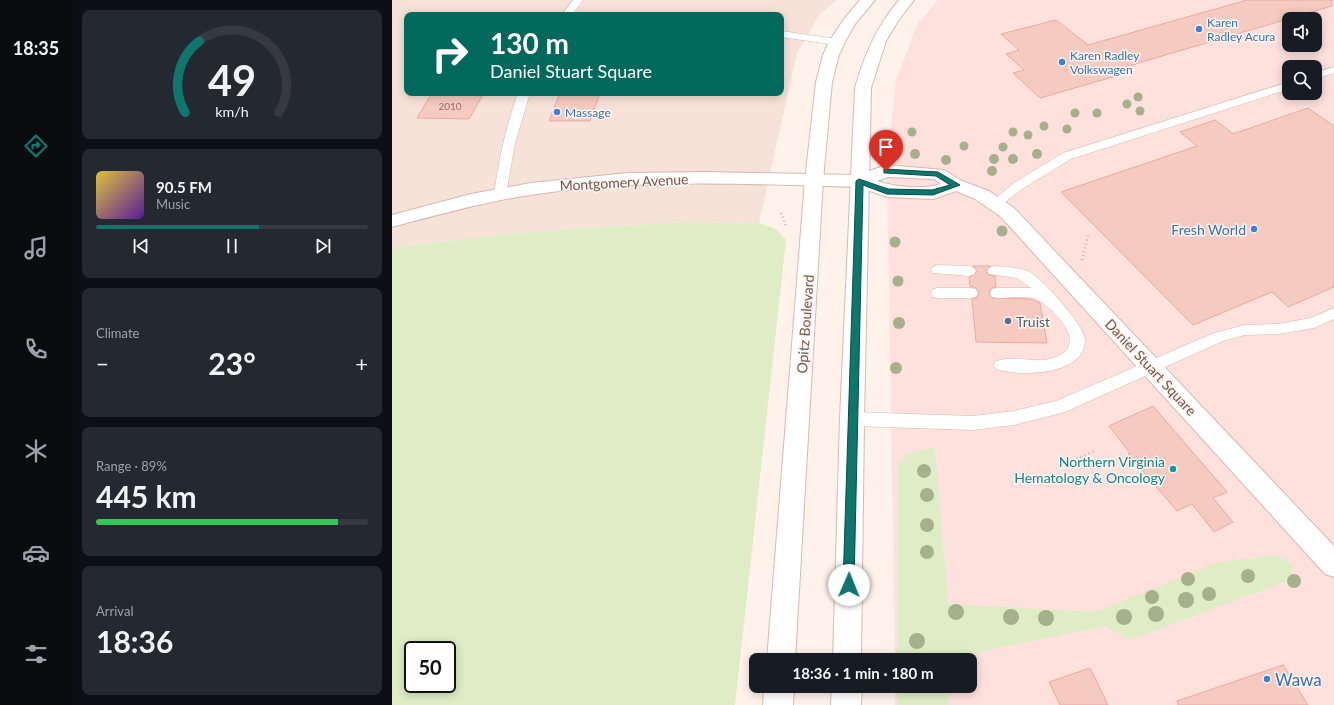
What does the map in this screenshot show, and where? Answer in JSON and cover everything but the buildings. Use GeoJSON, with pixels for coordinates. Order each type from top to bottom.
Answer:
{"type":"FeatureCollection","features":[{"type":"Feature","properties":{"kind":"main road","name":"Opitz Boulevard"},"geometry":{"type":"LineString","coordinates":[[781,653],[814,180],[824,82],[831,55],[837,42],[849,22],[868,0]]}},
{"type":"Feature","properties":{"kind":"main road"},"geometry":{"type":"LineString","coordinates":[[847,653],[852,419],[863,88],[869,62],[881,34],[902,4]]}},
{"type":"Feature","properties":{"kind":"main road","name":"Montgomery Avenue"},"geometry":{"type":"LineString","coordinates":[[392,221],[500,194],[551,186],[616,180],[679,177],[859,181]]}},
{"type":"Feature","properties":{"kind":"main road","name":"Daniel Stuart Square"},"geometry":{"type":"LineString","coordinates":[[859,181],[894,192],[933,193],[956,185],[982,195],[996,203],[1007,212],[1334,565]]}},
{"type":"Feature","properties":{"kind":"main road"},"geometry":{"type":"LineString","coordinates":[[778,705],[779,693]]}},
{"type":"Feature","properties":{"kind":"main road"},"geometry":{"type":"LineString","coordinates":[[846,705],[847,693]]}},
{"type":"Feature","properties":{"kind":"lane"},"geometry":{"type":"LineString","coordinates":[[569,12],[578,0]]}},
{"type":"Feature","properties":{"kind":"lane"},"geometry":{"type":"LineString","coordinates":[[784,34],[837,42]]}},
{"type":"Feature","properties":{"kind":"lane"},"geometry":{"type":"LineString","coordinates":[[1322,74],[1334,70]]}},
{"type":"Feature","properties":{"kind":"lane"},"geometry":{"type":"LineString","coordinates":[[996,203],[1018,186],[1067,156],[1282,87]]}},
{"type":"Feature","properties":{"kind":"lane"},"geometry":{"type":"LineString","coordinates":[[500,194],[506,152],[516,114],[523,96]]}},
{"type":"Feature","properties":{"kind":"lane"},"geometry":{"type":"LineString","coordinates":[[1001,365],[1048,365],[1069,358],[1076,352],[1078,342],[1077,333],[1072,324],[1032,279],[1014,272],[995,282],[1040,295],[1050,300]]}},
{"type":"Feature","properties":{"kind":"lane"},"geometry":{"type":"LineString","coordinates":[[938,282],[970,282],[938,282]]}},
{"type":"Feature","properties":{"kind":"lane"},"geometry":{"type":"LineString","coordinates":[[852,419],[973,422],[1014,418],[1059,407],[1219,337],[1245,330],[1278,329],[1314,323],[1334,313]]}},
{"type":"Feature","properties":{"kind":"path"},"geometry":{"type":"LineString","coordinates":[[1080,265],[1088,235]]}},
{"type":"Feature","properties":{"kind":"path"},"geometry":{"type":"LineString","coordinates":[[1060,467],[1096,450]]}},
{"type":"Feature","properties":{"kind":"shaded area"},"geometry":{"type":"Polygon","coordinates":[[[392,0],[837,0],[820,14],[797,53],[759,223],[683,222],[516,233],[392,248],[392,0]]]}},
{"type":"Feature","properties":{"kind":"shaded area"},"geometry":{"type":"Polygon","coordinates":[[[938,0],[1334,0],[1334,705],[895,705],[895,693],[977,693],[977,653],[895,653],[887,163],[896,81],[917,25],[938,0]]]}},
{"type":"Feature","properties":{"kind":"green space"},"geometry":{"type":"Polygon","coordinates":[[[683,222],[759,223],[776,229],[786,240],[735,705],[392,705],[392,248],[516,233],[683,222]]]}},
{"type":"Feature","properties":{"kind":"green space"},"geometry":{"type":"Polygon","coordinates":[[[935,447],[948,604],[1096,612],[1219,562],[1277,555],[1293,565],[1290,580],[1130,640],[1105,626],[975,653],[897,653],[897,467],[905,455],[935,447]]]}},
{"type":"Feature","properties":{"kind":"green space"},"geometry":{"type":"Polygon","coordinates":[[[897,693],[953,693],[947,695],[950,705],[897,705],[897,693]]]}},
{"type":"Feature","properties":{"kind":"place","name":"Karen Radley Acura"},"geometry":{"type":"Point","coordinates":[1199,29]}},
{"type":"Feature","properties":{"kind":"place","name":"Karen Radley Volkswagen"},"geometry":{"type":"Point","coordinates":[1062,62]}},
{"type":"Feature","properties":{"kind":"place","name":"Massage"},"geometry":{"type":"Point","coordinates":[557,112]}},
{"type":"Feature","properties":{"kind":"place","name":"Fresh World"},"geometry":{"type":"Point","coordinates":[1254,229]}},
{"type":"Feature","properties":{"kind":"place","name":"Truist"},"geometry":{"type":"Point","coordinates":[1008,321]}},
{"type":"Feature","properties":{"kind":"place","name":"Northern Virginia Hematology & Oncology"},"geometry":{"type":"Point","coordinates":[1173,469]}},
{"type":"Feature","properties":{"kind":"place","name":"Wawa"},"geometry":{"type":"Point","coordinates":[1267,679]}},
{"type":"Feature","properties":{"kind":"route"},"geometry":{"type":"LineString","coordinates":[[849,585],[859,181],[887,191],[933,193],[956,185],[938,174],[886,171]]}}]}
